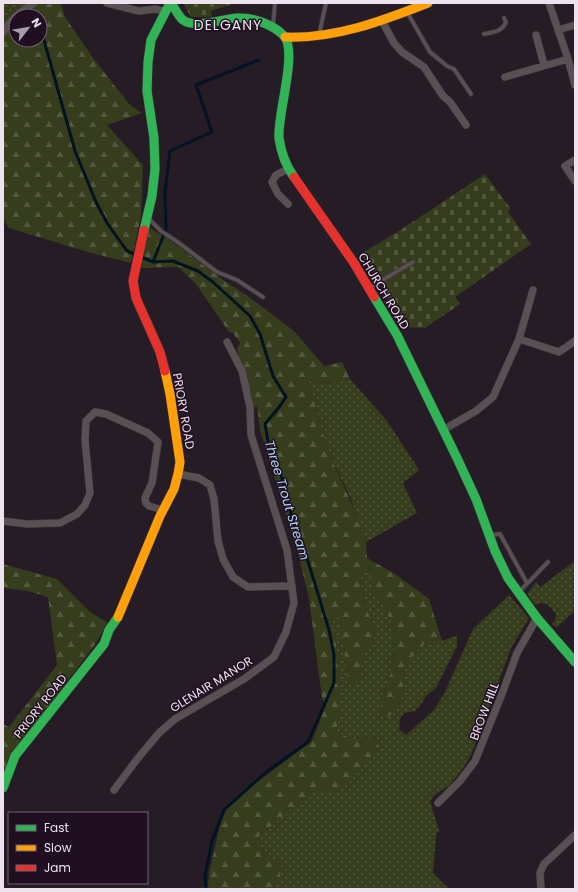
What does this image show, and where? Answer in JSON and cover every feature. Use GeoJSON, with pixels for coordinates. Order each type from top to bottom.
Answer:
{"type":"FeatureCollection","features":[{"type":"Feature","properties":{"kind":"street"},"geometry":{"type":"LineString","coordinates":[[3,32],[7,25],[21,11],[34,3]]}},
{"type":"Feature","properties":{"kind":"street"},"geometry":{"type":"LineString","coordinates":[[107,3],[139,11],[156,9],[165,12]]}},
{"type":"Feature","properties":{"kind":"street"},"geometry":{"type":"LineString","coordinates":[[171,3],[178,15],[184,21],[190,23],[198,24],[238,18],[256,21],[273,27],[285,37],[298,38],[327,35],[382,21],[428,3]]}},
{"type":"Feature","properties":{"kind":"street","name":"PRIORY ROAD"},"geometry":{"type":"LineString","coordinates":[[3,788],[15,756],[104,644],[109,630],[118,618],[130,593],[142,559],[163,510],[174,489],[178,474],[180,462],[170,394],[160,352],[136,298],[133,281],[135,266],[148,217],[155,169],[154,138],[147,91],[148,62],[151,40],[171,3]]}},
{"type":"Feature","properties":{"kind":"street"},"geometry":{"type":"LineString","coordinates":[[549,3],[568,58],[575,85]]}},
{"type":"Feature","properties":{"kind":"street"},"geometry":{"type":"LineString","coordinates":[[382,21],[394,43],[402,52],[424,67],[443,96],[450,102],[466,125]]}},
{"type":"Feature","properties":{"kind":"street"},"geometry":{"type":"LineString","coordinates":[[558,30],[575,25]]}},
{"type":"Feature","properties":{"kind":"street"},"geometry":{"type":"LineString","coordinates":[[536,35],[544,65]]}},
{"type":"Feature","properties":{"kind":"street","name":"CHURCH ROAD"},"geometry":{"type":"LineString","coordinates":[[285,37],[289,46],[289,60],[279,137],[283,156],[288,169],[354,263],[397,335],[458,458],[476,499],[495,551],[508,578],[536,618],[575,662]]}},
{"type":"Feature","properties":{"kind":"street"},"geometry":{"type":"LineString","coordinates":[[505,77],[568,58]]}},
{"type":"Feature","properties":{"kind":"street"},"geometry":{"type":"LineString","coordinates":[[575,160],[565,166],[575,181]]}},
{"type":"Feature","properties":{"kind":"street"},"geometry":{"type":"LineString","coordinates":[[288,169],[276,175],[272,182],[278,194],[288,204]]}},
{"type":"Feature","properties":{"kind":"street"},"geometry":{"type":"LineString","coordinates":[[443,430],[476,410],[493,396],[519,339],[532,290]]}},
{"type":"Feature","properties":{"kind":"street"},"geometry":{"type":"LineString","coordinates":[[519,339],[559,352],[575,341]]}},
{"type":"Feature","properties":{"kind":"street","name":"GLENAIR MANOR"},"geometry":{"type":"LineString","coordinates":[[114,790],[155,738],[175,719],[244,679],[274,657],[286,632],[294,603],[287,550],[250,435],[250,407],[242,372],[227,342]]}},
{"type":"Feature","properties":{"kind":"street"},"geometry":{"type":"LineString","coordinates":[[3,520],[27,524],[60,523],[77,514],[84,505],[90,493],[85,440],[86,421],[95,412],[106,414],[148,433],[158,442],[152,483],[145,498],[146,503],[149,506],[163,510]]}},
{"type":"Feature","properties":{"kind":"street"},"geometry":{"type":"LineString","coordinates":[[178,474],[199,478],[210,485],[214,499],[218,541],[223,559],[233,577],[248,587],[292,586]]}},
{"type":"Feature","properties":{"kind":"street","name":"BROW HILL"},"geometry":{"type":"LineString","coordinates":[[438,804],[460,781],[476,761],[517,653],[536,618]]}},
{"type":"Feature","properties":{"kind":"street"},"geometry":{"type":"LineString","coordinates":[[541,889],[540,873],[544,864],[575,835]]}},
{"type":"Feature","properties":{"kind":"lane"},"geometry":{"type":"LineString","coordinates":[[273,27],[275,3]]}},
{"type":"Feature","properties":{"kind":"lane"},"geometry":{"type":"LineString","coordinates":[[318,36],[326,3]]}},
{"type":"Feature","properties":{"kind":"lane"},"geometry":{"type":"LineString","coordinates":[[406,11],[430,52],[447,66],[454,69],[471,94]]}},
{"type":"Feature","properties":{"kind":"lane"},"geometry":{"type":"LineString","coordinates":[[484,34],[498,31],[504,27],[506,22],[504,18]]}},
{"type":"Feature","properties":{"kind":"lane"},"geometry":{"type":"LineString","coordinates":[[148,217],[161,231],[217,272],[237,280],[263,297]]}},
{"type":"Feature","properties":{"kind":"lane"},"geometry":{"type":"LineString","coordinates":[[369,288],[413,262]]}},
{"type":"Feature","properties":{"kind":"lane"},"geometry":{"type":"LineString","coordinates":[[489,535],[500,534],[527,584]]}},
{"type":"Feature","properties":{"kind":"lane"},"geometry":{"type":"LineString","coordinates":[[518,592],[548,562]]}},
{"type":"Feature","properties":{"kind":"green space"},"geometry":{"type":"Polygon","coordinates":[[[3,3],[26,3],[20,8],[8,8],[8,20],[3,26],[3,3]]]}},
{"type":"Feature","properties":{"kind":"green space"},"geometry":{"type":"Polygon","coordinates":[[[38,3],[61,3],[65,17],[93,58],[129,104],[142,113],[107,125],[143,165],[141,215],[131,263],[88,252],[9,228],[3,218],[3,37],[8,29],[8,48],[48,48],[48,8],[31,8],[38,3]]]}},
{"type":"Feature","properties":{"kind":"green space"},"geometry":{"type":"Polygon","coordinates":[[[183,3],[235,3],[211,11],[212,17],[191,17],[183,3]]]}},
{"type":"Feature","properties":{"kind":"green space"},"geometry":{"type":"Polygon","coordinates":[[[485,174],[510,208],[508,212],[531,244],[455,297],[460,304],[425,328],[407,327],[386,295],[388,289],[380,276],[372,272],[361,254],[402,229],[485,174]]]}},
{"type":"Feature","properties":{"kind":"green space"},"geometry":{"type":"Polygon","coordinates":[[[149,228],[167,238],[295,332],[324,366],[342,362],[350,379],[326,383],[308,381],[328,451],[359,520],[366,542],[367,558],[395,574],[429,599],[442,641],[424,644],[405,664],[403,694],[396,711],[385,719],[380,715],[382,696],[390,676],[394,650],[393,627],[383,604],[375,595],[368,569],[364,566],[360,578],[366,607],[375,631],[373,643],[365,652],[359,678],[355,685],[349,683],[340,619],[335,615],[331,618],[341,671],[341,705],[336,732],[353,739],[368,738],[377,740],[377,748],[361,770],[343,788],[333,792],[313,791],[259,836],[261,847],[274,860],[282,863],[279,882],[273,889],[201,888],[208,886],[209,873],[220,825],[226,810],[252,786],[312,741],[326,705],[322,698],[309,598],[298,554],[260,430],[257,406],[252,408],[237,349],[240,343],[233,333],[229,332],[196,284],[178,267],[141,268],[149,228]]]}},
{"type":"Feature","properties":{"kind":"green space"},"geometry":{"type":"Polygon","coordinates":[[[350,379],[387,421],[419,470],[403,483],[417,513],[366,542],[351,499],[328,451],[308,381],[326,383],[350,379]]]}},
{"type":"Feature","properties":{"kind":"green space"},"geometry":{"type":"Polygon","coordinates":[[[575,561],[575,611],[557,627],[551,624],[555,621],[556,615],[552,609],[545,603],[538,603],[535,605],[527,594],[536,582],[540,587],[575,561]]]}},
{"type":"Feature","properties":{"kind":"green space"},"geometry":{"type":"Polygon","coordinates":[[[3,564],[57,579],[90,612],[108,623],[94,646],[9,758],[3,774],[3,724],[9,727],[57,665],[48,597],[28,591],[3,588],[3,564]]]}},
{"type":"Feature","properties":{"kind":"green space"},"geometry":{"type":"Polygon","coordinates":[[[364,566],[368,569],[375,595],[383,604],[393,627],[394,650],[390,676],[382,696],[380,715],[385,719],[396,711],[403,694],[405,664],[424,643],[442,641],[457,635],[457,646],[436,688],[426,696],[415,711],[404,713],[400,719],[399,729],[406,735],[434,710],[445,692],[473,629],[509,595],[529,618],[511,648],[471,755],[449,786],[434,795],[430,802],[439,830],[436,835],[433,873],[449,889],[273,889],[279,882],[274,860],[261,847],[259,836],[313,790],[333,792],[377,748],[377,740],[368,738],[353,739],[336,732],[341,705],[341,671],[331,618],[335,615],[340,619],[349,683],[359,678],[365,652],[373,643],[375,631],[366,607],[360,578],[364,566]]]}},
{"type":"Feature","properties":{"kind":"waterway","name":"Three Trout Stream"},"geometry":{"type":"LineString","coordinates":[[46,48],[75,151],[96,202],[107,223],[127,251],[153,262],[173,261],[198,271],[213,282],[250,316],[260,334],[273,376],[286,397],[265,424],[269,447],[282,478],[292,517],[307,558],[329,630],[334,655],[334,683],[308,742],[265,773],[224,810],[212,841],[205,876],[206,889]]}},
{"type":"Feature","properties":{"kind":"waterway"},"geometry":{"type":"LineString","coordinates":[[153,262],[166,229],[165,192],[170,151],[212,132],[196,85],[259,60]]}},
{"type":"Feature","properties":{"kind":"traffic: fast"},"geometry":{"type":"LineString","coordinates":[[144,230],[152,196],[155,169],[154,138],[147,91],[148,62],[151,40],[170,3]]}},
{"type":"Feature","properties":{"kind":"traffic: fast"},"geometry":{"type":"LineString","coordinates":[[171,3],[181,18],[188,23],[202,24],[243,18],[263,22],[275,28],[284,36],[288,44],[289,55],[279,138],[284,159],[294,177]]}},
{"type":"Feature","properties":{"kind":"traffic: fast"},"geometry":{"type":"LineString","coordinates":[[374,297],[397,335],[457,458],[476,499],[495,551],[508,578],[537,618],[575,662]]}},
{"type":"Feature","properties":{"kind":"traffic: fast"},"geometry":{"type":"LineString","coordinates":[[3,788],[15,756],[104,644],[109,630],[118,617]]}},
{"type":"Feature","properties":{"kind":"traffic: slow"},"geometry":{"type":"LineString","coordinates":[[285,37],[322,35],[358,28],[428,3]]}},
{"type":"Feature","properties":{"kind":"traffic: slow"},"geometry":{"type":"LineString","coordinates":[[118,617],[160,516],[174,489],[178,474],[180,462],[165,371]]}},
{"type":"Feature","properties":{"kind":"traffic: jam"},"geometry":{"type":"LineString","coordinates":[[294,177],[354,263],[374,297]]}},
{"type":"Feature","properties":{"kind":"traffic: jam"},"geometry":{"type":"LineString","coordinates":[[144,230],[133,281],[136,298],[160,352],[165,371]]}},
{"type":"Feature","properties":{"kind":"district","name":"DELGANY"},"geometry":{"type":"Point","coordinates":[228,25]}}]}
